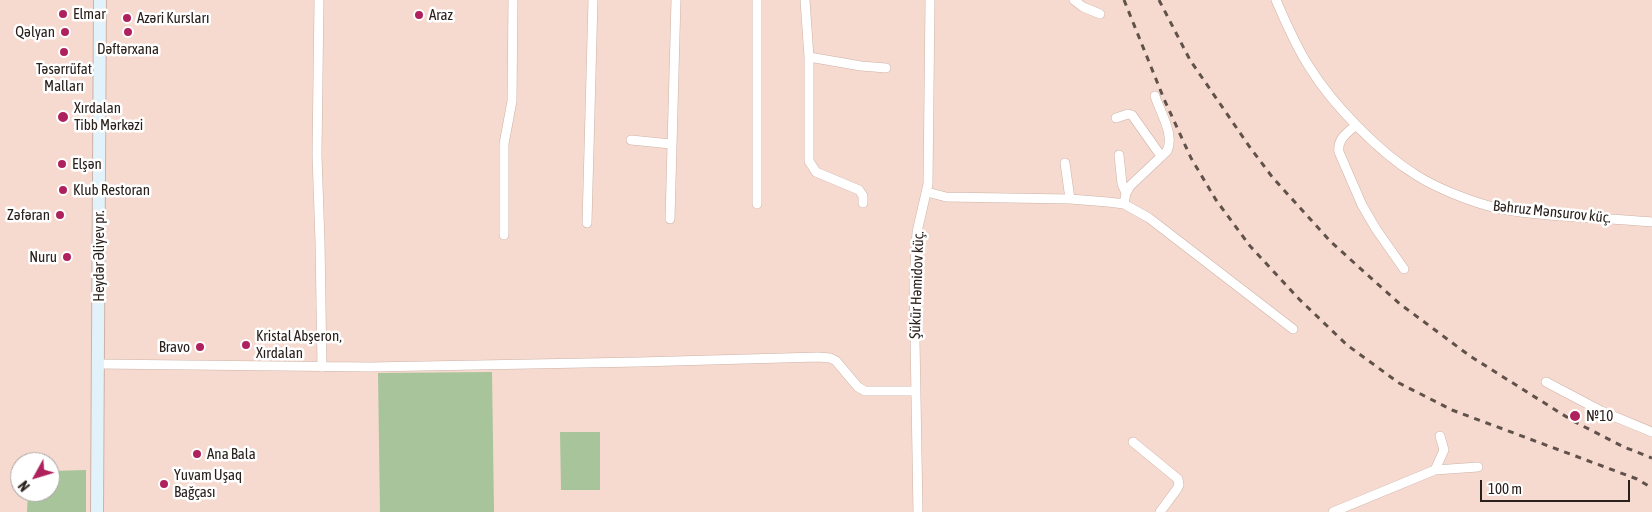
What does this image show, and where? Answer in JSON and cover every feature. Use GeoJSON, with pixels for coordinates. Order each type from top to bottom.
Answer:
{"type":"FeatureCollection","features":[{"type":"Feature","properties":{"kind":"main road","name":"Heydər Əliyev pr."},"geometry":{"type":"LineString","coordinates":[[97,512],[100,0]]}},
{"type":"Feature","properties":{"kind":"street"},"geometry":{"type":"LineString","coordinates":[[319,0],[317,155],[321,251],[322,367]]}},
{"type":"Feature","properties":{"kind":"street"},"geometry":{"type":"LineString","coordinates":[[504,235],[504,144],[512,101],[513,0]]}},
{"type":"Feature","properties":{"kind":"street"},"geometry":{"type":"LineString","coordinates":[[587,223],[593,0]]}},
{"type":"Feature","properties":{"kind":"street"},"geometry":{"type":"LineString","coordinates":[[670,219],[676,0]]}},
{"type":"Feature","properties":{"kind":"street"},"geometry":{"type":"LineString","coordinates":[[757,0],[757,204]]}},
{"type":"Feature","properties":{"kind":"street"},"geometry":{"type":"LineString","coordinates":[[805,0],[809,57],[809,160],[816,172],[859,190],[863,196],[863,203]]}},
{"type":"Feature","properties":{"kind":"street","name":"Şükür Həmidov küç."},"geometry":{"type":"LineString","coordinates":[[918,512],[915,391],[915,252],[917,232],[927,192],[929,169],[930,0]]}},
{"type":"Feature","properties":{"kind":"street"},"geometry":{"type":"LineString","coordinates":[[1074,0],[1082,7],[1100,14]]}},
{"type":"Feature","properties":{"kind":"street","name":"Bəhruz Mənsurov küç."},"geometry":{"type":"LineString","coordinates":[[1276,0],[1309,67],[1326,92],[1356,125],[1393,158],[1417,176],[1496,208],[1539,214],[1652,222]]}},
{"type":"Feature","properties":{"kind":"street"},"geometry":{"type":"LineString","coordinates":[[809,57],[861,66],[886,68]]}},
{"type":"Feature","properties":{"kind":"street"},"geometry":{"type":"LineString","coordinates":[[1124,204],[1126,193],[1130,186],[1169,146],[1170,138],[1155,96]]}},
{"type":"Feature","properties":{"kind":"street"},"geometry":{"type":"LineString","coordinates":[[1116,118],[1128,114],[1132,115],[1161,156]]}},
{"type":"Feature","properties":{"kind":"street"},"geometry":{"type":"LineString","coordinates":[[1356,125],[1340,140],[1338,145],[1339,152],[1362,205],[1404,269]]}},
{"type":"Feature","properties":{"kind":"street"},"geometry":{"type":"LineString","coordinates":[[631,140],[671,144]]}},
{"type":"Feature","properties":{"kind":"street"},"geometry":{"type":"LineString","coordinates":[[1119,155],[1122,184],[1126,193]]}},
{"type":"Feature","properties":{"kind":"street"},"geometry":{"type":"LineString","coordinates":[[1065,163],[1070,199]]}},
{"type":"Feature","properties":{"kind":"street"},"geometry":{"type":"LineString","coordinates":[[927,192],[946,197],[1070,199],[1124,204],[1149,218],[1293,329]]}},
{"type":"Feature","properties":{"kind":"street"},"geometry":{"type":"LineString","coordinates":[[98,364],[322,367],[818,357],[830,358],[836,361],[858,386],[865,391],[915,391]]}},
{"type":"Feature","properties":{"kind":"street"},"geometry":{"type":"LineString","coordinates":[[1546,382],[1601,411],[1652,432]]}},
{"type":"Feature","properties":{"kind":"street"},"geometry":{"type":"LineString","coordinates":[[1435,470],[1444,450],[1440,436]]}},
{"type":"Feature","properties":{"kind":"street"},"geometry":{"type":"LineString","coordinates":[[1133,442],[1178,479],[1177,489],[1160,512]]}},
{"type":"Feature","properties":{"kind":"street"},"geometry":{"type":"LineString","coordinates":[[1333,512],[1435,470],[1478,467]]}},
{"type":"Feature","properties":{"kind":"green space"},"geometry":{"type":"Polygon","coordinates":[[[492,372],[494,512],[380,512],[378,373],[492,372]]]}},
{"type":"Feature","properties":{"kind":"green space"},"geometry":{"type":"Polygon","coordinates":[[[560,432],[600,432],[600,490],[561,490],[560,432]]]}},
{"type":"Feature","properties":{"kind":"green space"},"geometry":{"type":"Polygon","coordinates":[[[86,470],[86,512],[27,512],[28,502],[60,502],[60,471],[86,470]]]}},
{"type":"Feature","properties":{"kind":"railway"},"geometry":{"type":"LineString","coordinates":[[1124,0],[1164,99],[1191,158],[1216,200],[1250,246],[1299,299],[1347,345],[1399,383],[1452,410],[1637,479],[1652,488]]}},
{"type":"Feature","properties":{"kind":"railway"},"geometry":{"type":"LineString","coordinates":[[1159,0],[1190,60],[1249,146],[1273,178],[1331,242],[1400,304],[1470,356],[1573,421],[1624,447],[1652,458]]}},
{"type":"Feature","properties":{"kind":"place","name":"Elmar"},"geometry":{"type":"Point","coordinates":[63,14]}},
{"type":"Feature","properties":{"kind":"place","name":"Araz"},"geometry":{"type":"Point","coordinates":[419,15]}},
{"type":"Feature","properties":{"kind":"place","name":"Azəri Kursları"},"geometry":{"type":"Point","coordinates":[127,18]}},
{"type":"Feature","properties":{"kind":"place","name":"Qəlyan"},"geometry":{"type":"Point","coordinates":[65,32]}},
{"type":"Feature","properties":{"kind":"place","name":"Dəftərxana"},"geometry":{"type":"Point","coordinates":[128,32]}},
{"type":"Feature","properties":{"kind":"place","name":"Təsərrüfat Malları"},"geometry":{"type":"Point","coordinates":[64,52]}},
{"type":"Feature","properties":{"kind":"place","name":"Xırdalan Tibb Mərkəzi"},"geometry":{"type":"Point","coordinates":[63,117]}},
{"type":"Feature","properties":{"kind":"place","name":"Elşən"},"geometry":{"type":"Point","coordinates":[62,164]}},
{"type":"Feature","properties":{"kind":"place","name":"Klub Restoran"},"geometry":{"type":"Point","coordinates":[63,190]}},
{"type":"Feature","properties":{"kind":"place","name":"Zəfəran"},"geometry":{"type":"Point","coordinates":[60,215]}},
{"type":"Feature","properties":{"kind":"place","name":"Nuru"},"geometry":{"type":"Point","coordinates":[67,257]}},
{"type":"Feature","properties":{"kind":"place","name":"Kristal Abşeron, Xırdalan"},"geometry":{"type":"Point","coordinates":[246,345]}},
{"type":"Feature","properties":{"kind":"place","name":"Bravo"},"geometry":{"type":"Point","coordinates":[200,347]}},
{"type":"Feature","properties":{"kind":"place","name":"№10"},"geometry":{"type":"Point","coordinates":[1575,416]}},
{"type":"Feature","properties":{"kind":"place","name":"Ana Bala"},"geometry":{"type":"Point","coordinates":[197,454]}},
{"type":"Feature","properties":{"kind":"place","name":"Yuvam Uşaq Bağçası"},"geometry":{"type":"Point","coordinates":[164,484]}}]}
